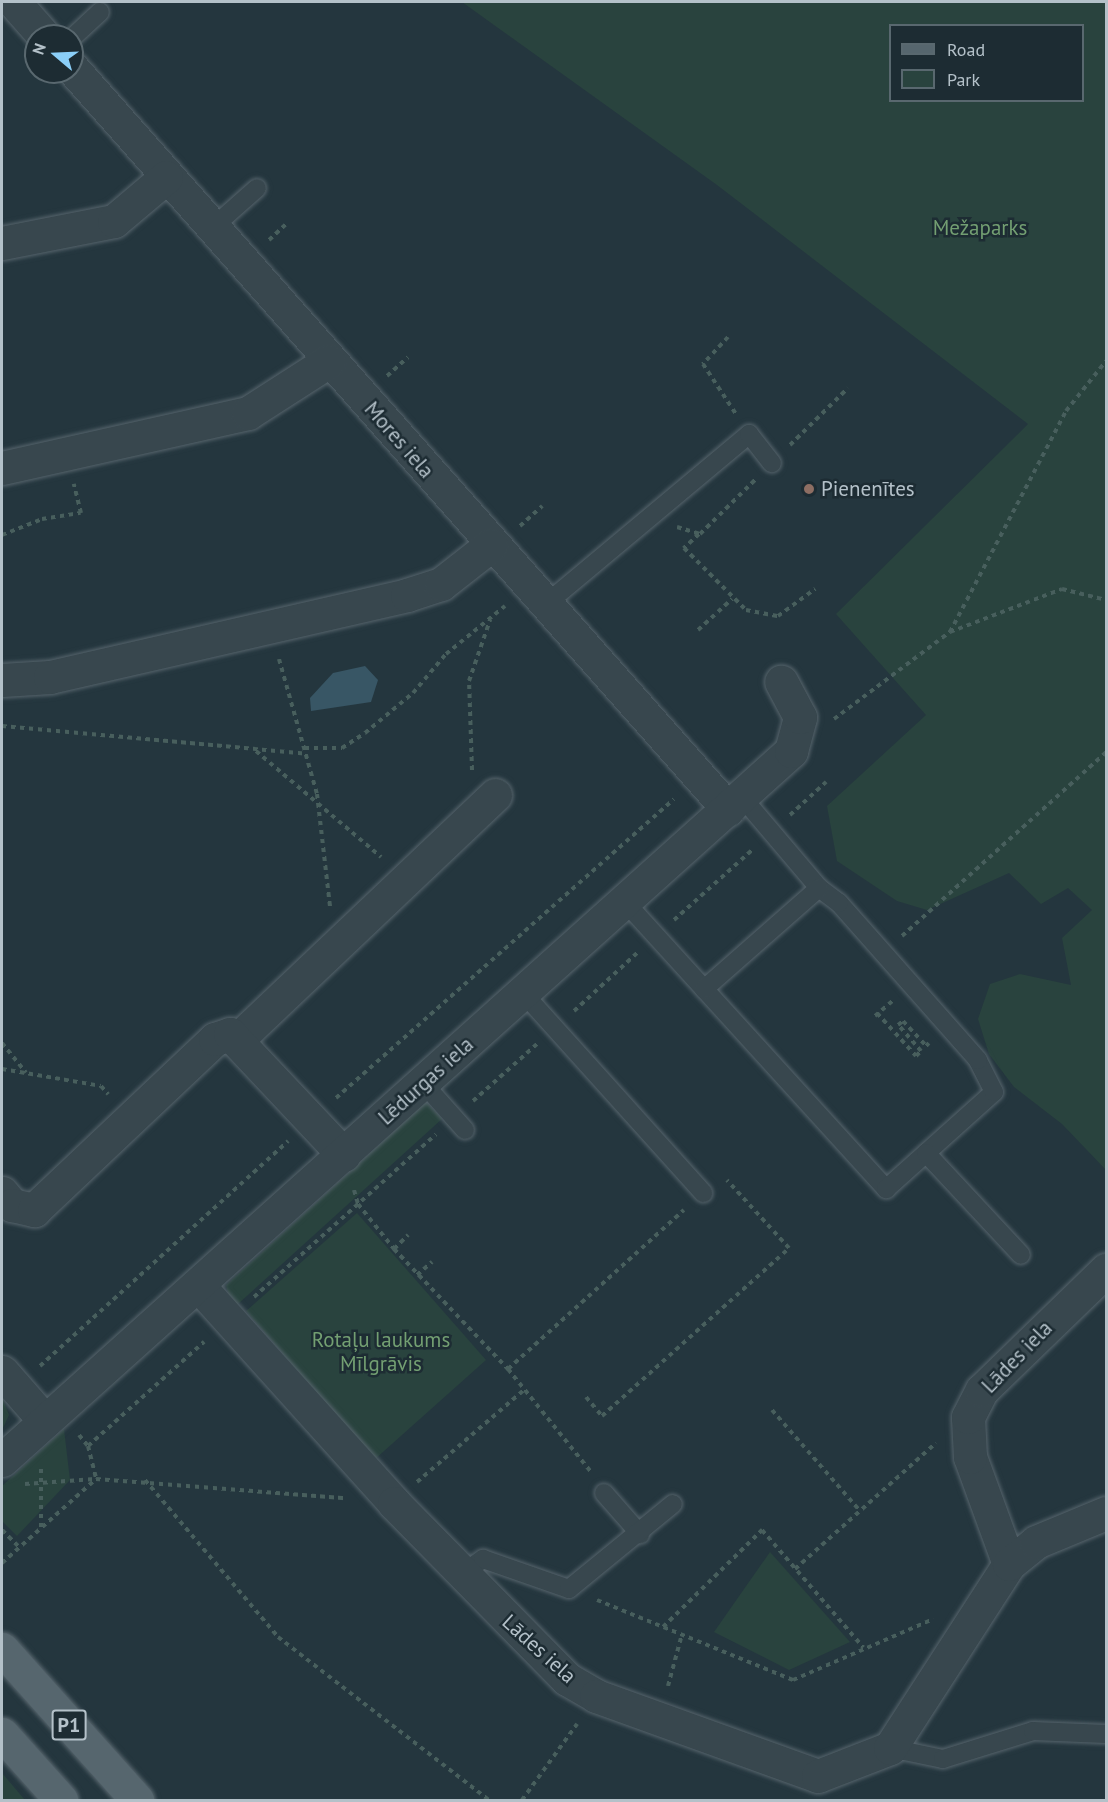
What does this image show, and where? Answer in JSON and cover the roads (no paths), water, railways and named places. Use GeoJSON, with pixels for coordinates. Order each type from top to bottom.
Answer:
{"type":"FeatureCollection","features":[{"type":"Feature","properties":{"kind":"main road","name":"P1"},"geometry":{"type":"LineString","coordinates":[[2,1649],[137,1800]]}},
{"type":"Feature","properties":{"kind":"main road","name":"P1"},"geometry":{"type":"LineString","coordinates":[[2,1734],[61,1800]]}},
{"type":"Feature","properties":{"kind":"street"},"geometry":{"type":"LineString","coordinates":[[15,8],[32,24]]}},
{"type":"Feature","properties":{"kind":"street","name":"Mores iela"},"geometry":{"type":"LineString","coordinates":[[84,82],[329,361],[504,536],[546,604],[699,777],[735,803]]}},
{"type":"Feature","properties":{"kind":"street"},"geometry":{"type":"LineString","coordinates":[[2,243],[114,221],[166,177]]}},
{"type":"Feature","properties":{"kind":"street"},"geometry":{"type":"LineString","coordinates":[[2,468],[248,413],[329,361]]}},
{"type":"Feature","properties":{"kind":"street"},"geometry":{"type":"LineString","coordinates":[[2,680],[50,677],[441,584],[504,536]]}},
{"type":"Feature","properties":{"kind":"street","name":"Lēdurgas iela"},"geometry":{"type":"LineString","coordinates":[[7,1473],[44,1421],[626,903],[791,751],[800,717],[781,682]]}},
{"type":"Feature","properties":{"kind":"street"},"geometry":{"type":"LineString","coordinates":[[239,1038],[491,799]]}},
{"type":"Feature","properties":{"kind":"street"},"geometry":{"type":"LineString","coordinates":[[2,1193],[12,1205],[34,1210],[215,1039],[230,1034],[239,1038],[344,1155]]}},
{"type":"Feature","properties":{"kind":"street","name":"Lādes iela"},"geometry":{"type":"LineString","coordinates":[[1009,1564],[970,1457],[966,1430],[982,1390],[1107,1270]]}},
{"type":"Feature","properties":{"kind":"street","name":"Lādes iela"},"geometry":{"type":"LineString","coordinates":[[198,1285],[394,1503],[539,1654],[596,1696],[818,1776],[890,1748]]}},
{"type":"Feature","properties":{"kind":"street"},"geometry":{"type":"LineString","coordinates":[[7,1379],[44,1421]]}},
{"type":"Feature","properties":{"kind":"street"},"geometry":{"type":"LineString","coordinates":[[890,1748],[1009,1564],[1036,1542],[1107,1513]]}},
{"type":"Feature","properties":{"kind":"lane"},"geometry":{"type":"LineString","coordinates":[[84,27],[100,12]]}},
{"type":"Feature","properties":{"kind":"lane"},"geometry":{"type":"LineString","coordinates":[[212,228],[257,188]]}},
{"type":"Feature","properties":{"kind":"lane"},"geometry":{"type":"LineString","coordinates":[[546,604],[749,434],[772,463]]}},
{"type":"Feature","properties":{"kind":"lane"},"geometry":{"type":"LineString","coordinates":[[626,903],[886,1190],[994,1092],[978,1060],[839,903],[819,888],[735,803]]}},
{"type":"Feature","properties":{"kind":"lane"},"geometry":{"type":"LineString","coordinates":[[704,989],[819,888]]}},
{"type":"Feature","properties":{"kind":"lane"},"geometry":{"type":"LineString","coordinates":[[524,994],[703,1193]]}},
{"type":"Feature","properties":{"kind":"lane"},"geometry":{"type":"LineString","coordinates":[[423,1083],[465,1130]]}},
{"type":"Feature","properties":{"kind":"lane"},"geometry":{"type":"LineString","coordinates":[[926,1154],[1021,1255]]}},
{"type":"Feature","properties":{"kind":"lane"},"geometry":{"type":"LineString","coordinates":[[604,1493],[640,1534]]}},
{"type":"Feature","properties":{"kind":"lane"},"geometry":{"type":"LineString","coordinates":[[462,1574],[483,1559],[568,1589],[640,1534],[673,1504]]}},
{"type":"Feature","properties":{"kind":"lane"},"geometry":{"type":"LineString","coordinates":[[890,1748],[943,1759],[1034,1731],[1107,1734]]}},
{"type":"Feature","properties":{"kind":"water"},"geometry":{"type":"Polygon","coordinates":[[[365,666],[378,680],[371,702],[311,711],[310,698],[333,673],[365,666]]]}},
{"type":"Feature","properties":{"kind":"place","name":"Pienenītes"},"geometry":{"type":"Point","coordinates":[809,489]}},
{"type":"Feature","properties":{"kind":"park label","name":"Mežaparks"},"geometry":{"type":"Point","coordinates":[980,228]}},
{"type":"Feature","properties":{"kind":"park label","name":"Rotaļu laukums Mīlgrāvis"},"geometry":{"type":"Point","coordinates":[381,1352]}}]}
